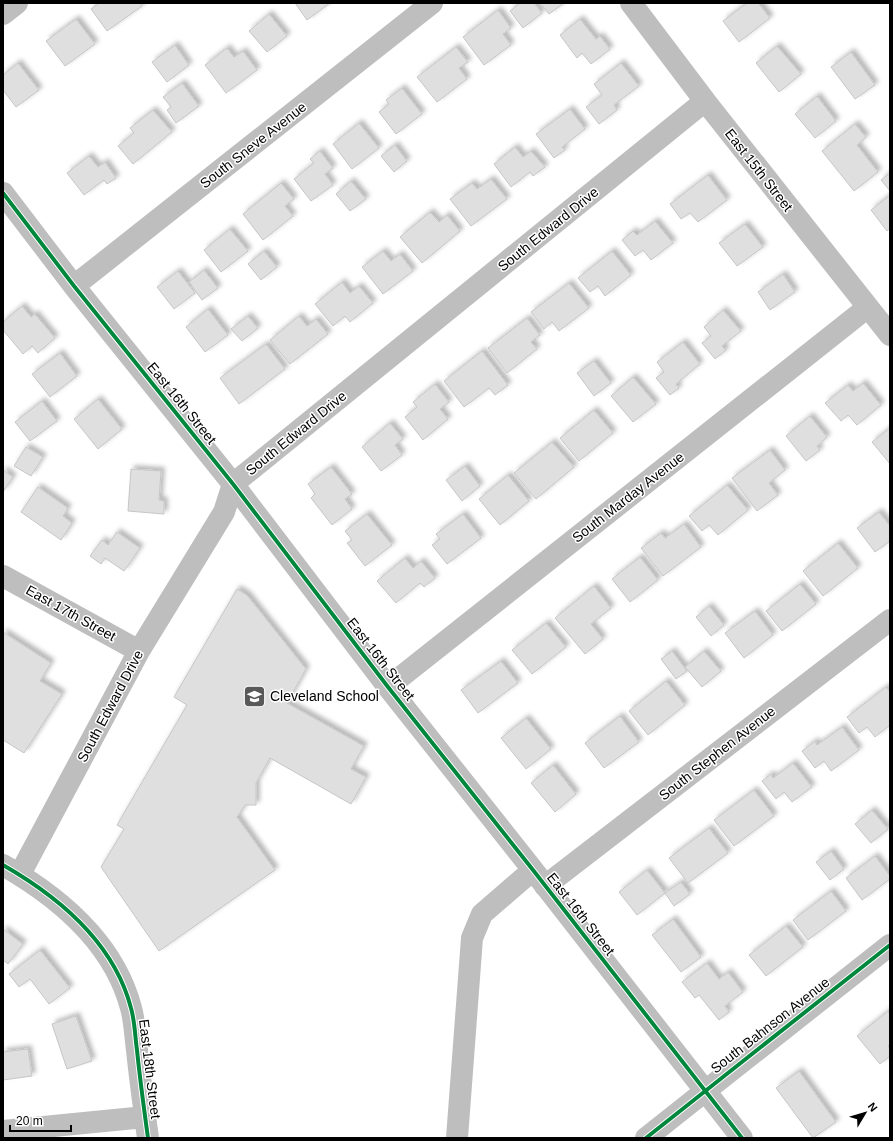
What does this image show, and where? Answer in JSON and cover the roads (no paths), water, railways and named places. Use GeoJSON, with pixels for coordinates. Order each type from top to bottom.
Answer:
{"type":"FeatureCollection","features":[{"type":"Feature","properties":{"kind":"street"},"geometry":{"type":"LineString","coordinates":[[3,14],[17,3]]}},
{"type":"Feature","properties":{"kind":"street","name":"South Sneve Avenue"},"geometry":{"type":"LineString","coordinates":[[74,286],[432,3]]}},
{"type":"Feature","properties":{"kind":"street","name":"East 15th Street"},"geometry":{"type":"LineString","coordinates":[[631,3],[705,101],[890,335]]}},
{"type":"Feature","properties":{"kind":"street","name":"South Edward Drive"},"geometry":{"type":"LineString","coordinates":[[11,869],[139,651],[224,512],[233,484],[705,101]]}},
{"type":"Feature","properties":{"kind":"street","name":"East 16th Street"},"geometry":{"type":"LineString","coordinates":[[3,193],[74,286],[233,484],[388,687],[742,1138]]}},
{"type":"Feature","properties":{"kind":"street","name":"South Marday Avenue"},"geometry":{"type":"LineString","coordinates":[[388,687],[868,307]]}},
{"type":"Feature","properties":{"kind":"street","name":"East 17th Street"},"geometry":{"type":"LineString","coordinates":[[3,576],[139,651]]}},
{"type":"Feature","properties":{"kind":"street","name":"South Stephen Avenue"},"geometry":{"type":"LineString","coordinates":[[457,1138],[472,938],[482,914],[539,878],[890,620]]}},
{"type":"Feature","properties":{"kind":"street","name":"East 18th Street"},"geometry":{"type":"LineString","coordinates":[[11,869],[59,903],[86,928],[106,952],[121,980],[131,1009],[148,1138]]}},
{"type":"Feature","properties":{"kind":"street","name":"South Bahnson Avenue"},"geometry":{"type":"LineString","coordinates":[[646,1138],[890,945]]}},
{"type":"Feature","properties":{"kind":"street"},"geometry":{"type":"LineString","coordinates":[[3,1131],[145,1116]]}},
{"type":"Feature","properties":{"kind":"place","name":"Cleveland School"},"geometry":{"type":"Point","coordinates":[254,696]}}]}
